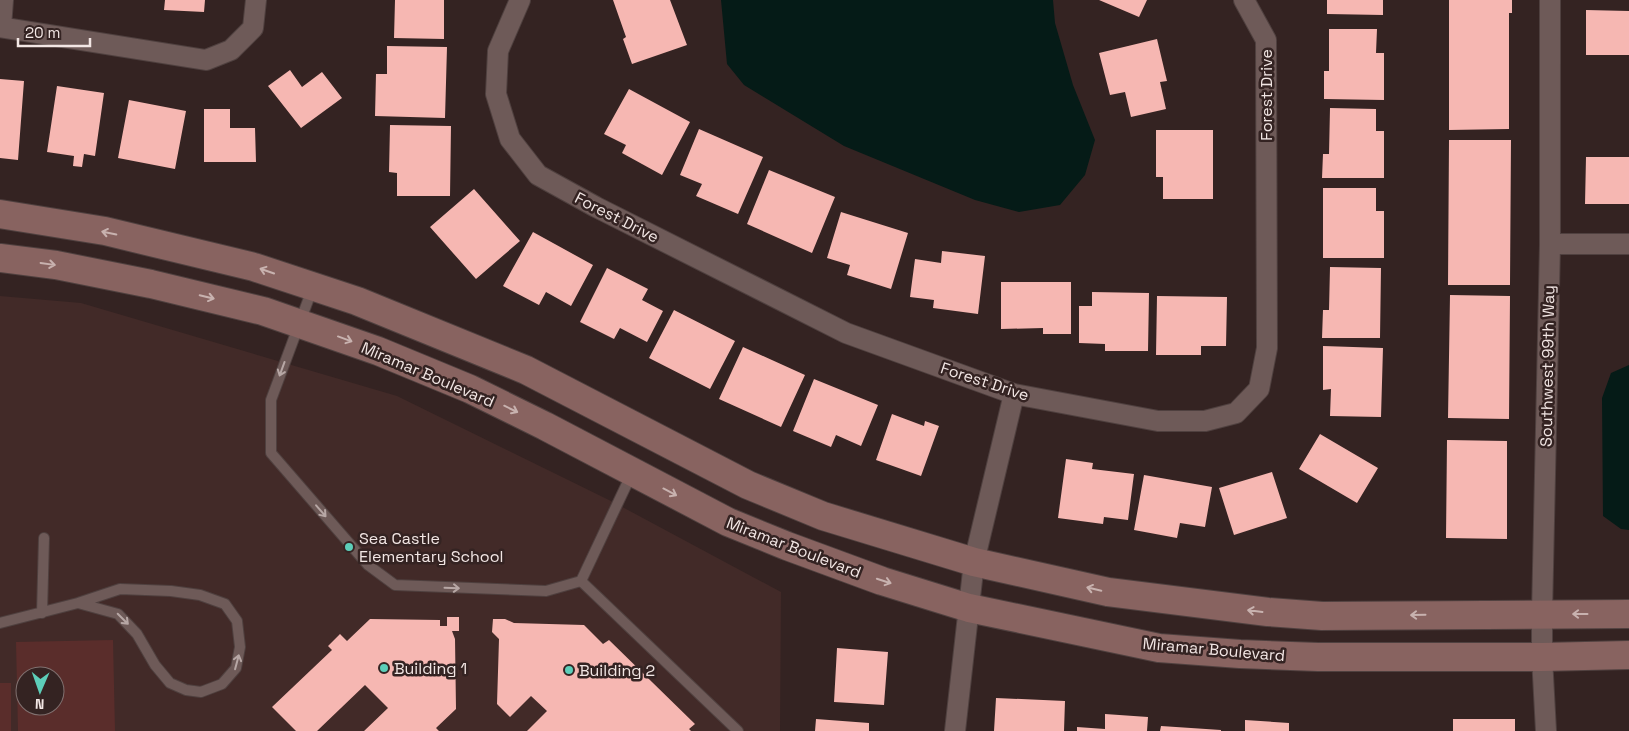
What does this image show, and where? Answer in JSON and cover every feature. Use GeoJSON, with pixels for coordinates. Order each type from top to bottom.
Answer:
{"type":"FeatureCollection","features":[{"type":"Feature","properties":{"kind":"street"},"geometry":{"type":"LineString","coordinates":[[3,0],[1,27],[206,60],[231,50],[253,28],[256,0]]}},
{"type":"Feature","properties":{"kind":"street","name":"Forest Drive"},"geometry":{"type":"LineString","coordinates":[[520,0],[498,51],[496,94],[510,138],[538,175],[596,207],[846,333],[1014,394],[1158,421],[1205,421],[1236,413],[1259,389],[1267,348],[1266,40],[1244,0]]}},
{"type":"Feature","properties":{"kind":"street","name":"Southwest 99th Way"},"geometry":{"type":"LineString","coordinates":[[1546,731],[1542,614],[1550,244],[1550,0]]}},
{"type":"Feature","properties":{"kind":"street"},"geometry":{"type":"LineString","coordinates":[[0,214],[114,234],[254,266],[366,304],[526,370],[748,485],[823,516],[974,562],[1108,592],[1268,612],[1322,616],[1629,614]]}},
{"type":"Feature","properties":{"kind":"street"},"geometry":{"type":"LineString","coordinates":[[1550,244],[1629,244]]}},
{"type":"Feature","properties":{"kind":"street","name":"Miramar Boulevard"},"geometry":{"type":"LineString","coordinates":[[0,258],[56,265],[151,284],[263,310],[378,351],[470,389],[728,522],[882,581],[969,608],[1063,626],[1158,648],[1240,654],[1318,657],[1629,655]]}},
{"type":"Feature","properties":{"kind":"street"},"geometry":{"type":"LineString","coordinates":[[955,731],[974,562],[1014,394]]}},
{"type":"Feature","properties":{"kind":"lane"},"geometry":{"type":"LineString","coordinates":[[313,286],[271,400],[271,453],[368,565],[395,585],[546,591],[581,581],[632,472]]}},
{"type":"Feature","properties":{"kind":"lane"},"geometry":{"type":"LineString","coordinates":[[42,613],[44,538]]}},
{"type":"Feature","properties":{"kind":"lane"},"geometry":{"type":"LineString","coordinates":[[581,581],[738,731]]}},
{"type":"Feature","properties":{"kind":"lane"},"geometry":{"type":"LineString","coordinates":[[0,624],[78,603],[120,589],[172,591],[200,595],[225,604],[237,621],[240,647],[236,668],[222,684],[201,692],[186,690],[170,683],[155,665],[137,634],[118,614],[78,603]]}},
{"type":"Feature","properties":{"kind":"shaded area","name":"Sea Castle Elementary School"},"geometry":{"type":"Polygon","coordinates":[[[0,296],[81,303],[397,396],[613,502],[781,592],[780,731],[0,731],[0,296]]]}},
{"type":"Feature","properties":{"kind":"shaded area"},"geometry":{"type":"Polygon","coordinates":[[[113,640],[115,731],[18,731],[18,716],[65,716],[65,666],[17,666],[16,642],[113,640]]]}},
{"type":"Feature","properties":{"kind":"shaded area"},"geometry":{"type":"Polygon","coordinates":[[[0,683],[11,683],[11,731],[0,731],[0,683]]]}},
{"type":"Feature","properties":{"kind":"water"},"geometry":{"type":"Polygon","coordinates":[[[721,0],[1053,0],[1055,23],[1073,85],[1095,140],[1085,175],[1060,205],[1019,212],[975,200],[844,146],[744,85],[727,64],[721,0]]]}},
{"type":"Feature","properties":{"kind":"water"},"geometry":{"type":"Polygon","coordinates":[[[1629,365],[1629,530],[1621,529],[1603,516],[1602,398],[1611,373],[1629,365]]]}},
{"type":"Feature","properties":{"kind":"building"},"geometry":{"type":"Polygon","coordinates":[[[165,0],[205,0],[204,12],[164,10],[165,0]]]}},
{"type":"Feature","properties":{"kind":"building"},"geometry":{"type":"Polygon","coordinates":[[[395,0],[444,0],[444,39],[394,38],[395,0]]]}},
{"type":"Feature","properties":{"kind":"building"},"geometry":{"type":"Polygon","coordinates":[[[613,0],[670,0],[687,45],[632,64],[623,39],[626,37],[613,0]]]}},
{"type":"Feature","properties":{"kind":"building"},"geometry":{"type":"Polygon","coordinates":[[[1099,0],[1147,0],[1139,17],[1099,0]]]}},
{"type":"Feature","properties":{"kind":"building"},"geometry":{"type":"Polygon","coordinates":[[[1327,0],[1383,0],[1383,15],[1327,14],[1327,0]]]}},
{"type":"Feature","properties":{"kind":"building"},"geometry":{"type":"Polygon","coordinates":[[[1449,0],[1512,0],[1512,13],[1509,13],[1509,129],[1449,130],[1449,0]]]}},
{"type":"Feature","properties":{"kind":"building"},"geometry":{"type":"Polygon","coordinates":[[[1586,10],[1629,11],[1629,55],[1586,55],[1586,10]]]}},
{"type":"Feature","properties":{"kind":"building"},"geometry":{"type":"Polygon","coordinates":[[[1329,29],[1377,29],[1376,53],[1384,53],[1384,100],[1324,99],[1324,71],[1329,71],[1329,29]]]}},
{"type":"Feature","properties":{"kind":"building"},"geometry":{"type":"Polygon","coordinates":[[[1157,39],[1167,81],[1160,82],[1166,109],[1131,117],[1125,92],[1110,95],[1099,53],[1157,39]]]}},
{"type":"Feature","properties":{"kind":"building"},"geometry":{"type":"Polygon","coordinates":[[[387,46],[447,47],[445,118],[375,116],[376,74],[387,74],[387,46]]]}},
{"type":"Feature","properties":{"kind":"building"},"geometry":{"type":"Polygon","coordinates":[[[290,70],[302,87],[322,72],[342,98],[301,128],[268,86],[290,70]]]}},
{"type":"Feature","properties":{"kind":"building"},"geometry":{"type":"Polygon","coordinates":[[[0,79],[24,81],[18,160],[0,158],[0,79]]]}},
{"type":"Feature","properties":{"kind":"building"},"geometry":{"type":"Polygon","coordinates":[[[57,86],[104,93],[95,156],[84,154],[82,167],[73,166],[74,156],[47,152],[57,86]]]}},
{"type":"Feature","properties":{"kind":"building"},"geometry":{"type":"Polygon","coordinates":[[[629,89],[690,122],[662,175],[622,153],[626,145],[604,134],[629,89]]]}},
{"type":"Feature","properties":{"kind":"building"},"geometry":{"type":"Polygon","coordinates":[[[129,100],[186,111],[175,169],[118,158],[129,100]]]}},
{"type":"Feature","properties":{"kind":"building"},"geometry":{"type":"Polygon","coordinates":[[[1330,108],[1376,109],[1376,131],[1384,131],[1384,178],[1322,178],[1323,154],[1329,154],[1330,108]]]}},
{"type":"Feature","properties":{"kind":"building"},"geometry":{"type":"Polygon","coordinates":[[[204,109],[230,109],[230,128],[255,128],[256,162],[204,162],[204,109]]]}},
{"type":"Feature","properties":{"kind":"building"},"geometry":{"type":"Polygon","coordinates":[[[390,125],[451,126],[450,196],[397,196],[397,173],[389,172],[390,125]]]}},
{"type":"Feature","properties":{"kind":"building"},"geometry":{"type":"Polygon","coordinates":[[[699,129],[763,157],[738,214],[696,196],[702,184],[680,175],[699,129]]]}},
{"type":"Feature","properties":{"kind":"building"},"geometry":{"type":"Polygon","coordinates":[[[1156,130],[1213,130],[1213,199],[1163,199],[1163,177],[1156,177],[1156,130]]]}},
{"type":"Feature","properties":{"kind":"building"},"geometry":{"type":"Polygon","coordinates":[[[1449,140],[1511,140],[1510,285],[1448,285],[1449,140]]]}},
{"type":"Feature","properties":{"kind":"building"},"geometry":{"type":"Polygon","coordinates":[[[1586,157],[1629,157],[1629,204],[1585,204],[1586,157]]]}},
{"type":"Feature","properties":{"kind":"building"},"geometry":{"type":"Polygon","coordinates":[[[769,170],[835,197],[812,253],[747,224],[769,170]]]}},
{"type":"Feature","properties":{"kind":"building"},"geometry":{"type":"Polygon","coordinates":[[[1323,188],[1376,188],[1376,211],[1384,211],[1384,258],[1323,258],[1323,188]]]}},
{"type":"Feature","properties":{"kind":"building"},"geometry":{"type":"Polygon","coordinates":[[[474,189],[520,241],[476,279],[430,227],[474,189]]]}},
{"type":"Feature","properties":{"kind":"building"},"geometry":{"type":"Polygon","coordinates":[[[841,212],[908,233],[891,289],[847,275],[850,265],[827,258],[841,212]]]}},
{"type":"Feature","properties":{"kind":"building"},"geometry":{"type":"Polygon","coordinates":[[[533,232],[593,265],[571,306],[546,292],[539,305],[503,286],[533,232]]]}},
{"type":"Feature","properties":{"kind":"building"},"geometry":{"type":"Polygon","coordinates":[[[942,251],[985,256],[978,314],[933,308],[934,300],[910,297],[915,259],[941,263],[942,251]]]}},
{"type":"Feature","properties":{"kind":"building"},"geometry":{"type":"Polygon","coordinates":[[[1330,267],[1381,268],[1380,338],[1322,338],[1323,310],[1329,310],[1330,267]]]}},
{"type":"Feature","properties":{"kind":"building"},"geometry":{"type":"Polygon","coordinates":[[[607,268],[648,289],[642,300],[663,311],[647,342],[620,328],[614,339],[580,322],[607,268]]]}},
{"type":"Feature","properties":{"kind":"building"},"geometry":{"type":"Polygon","coordinates":[[[1001,282],[1071,282],[1071,334],[1043,334],[1043,328],[1001,329],[1001,282]]]}},
{"type":"Feature","properties":{"kind":"building"},"geometry":{"type":"Polygon","coordinates":[[[1092,292],[1149,293],[1148,351],[1105,351],[1105,344],[1079,343],[1079,306],[1092,306],[1092,292]]]}},
{"type":"Feature","properties":{"kind":"building"},"geometry":{"type":"Polygon","coordinates":[[[1450,295],[1510,296],[1509,419],[1448,418],[1450,295]]]}},
{"type":"Feature","properties":{"kind":"building"},"geometry":{"type":"Polygon","coordinates":[[[1157,296],[1227,297],[1226,346],[1201,346],[1201,355],[1156,355],[1157,296]]]}},
{"type":"Feature","properties":{"kind":"building"},"geometry":{"type":"Polygon","coordinates":[[[674,310],[735,341],[710,389],[649,358],[674,310]]]}},
{"type":"Feature","properties":{"kind":"building"},"geometry":{"type":"Polygon","coordinates":[[[1323,346],[1383,348],[1381,417],[1330,416],[1331,389],[1323,390],[1323,346]]]}},
{"type":"Feature","properties":{"kind":"building"},"geometry":{"type":"Polygon","coordinates":[[[743,347],[805,375],[781,427],[719,399],[743,347]]]}},
{"type":"Feature","properties":{"kind":"building"},"geometry":{"type":"Polygon","coordinates":[[[814,379],[878,405],[861,446],[836,435],[831,447],[793,431],[814,379]]]}},
{"type":"Feature","properties":{"kind":"building"},"geometry":{"type":"Polygon","coordinates":[[[892,414],[924,426],[925,421],[939,426],[921,476],[876,460],[892,414]]]}},
{"type":"Feature","properties":{"kind":"building"},"geometry":{"type":"Polygon","coordinates":[[[1320,434],[1378,468],[1357,503],[1299,469],[1320,434]]]}},
{"type":"Feature","properties":{"kind":"building"},"geometry":{"type":"Polygon","coordinates":[[[1447,440],[1507,441],[1507,539],[1446,538],[1447,440]]]}},
{"type":"Feature","properties":{"kind":"building"},"geometry":{"type":"Polygon","coordinates":[[[1066,459],[1093,463],[1092,469],[1134,474],[1128,520],[1104,517],[1103,524],[1058,518],[1066,459]]]}},
{"type":"Feature","properties":{"kind":"building"},"geometry":{"type":"Polygon","coordinates":[[[1272,472],[1287,518],[1234,535],[1219,488],[1272,472]]]}},
{"type":"Feature","properties":{"kind":"building"},"geometry":{"type":"Polygon","coordinates":[[[1144,475],[1212,487],[1205,527],[1180,523],[1177,538],[1134,530],[1144,475]]]}},
{"type":"Feature","properties":{"kind":"building","name":"Building 1"},"geometry":{"type":"Polygon","coordinates":[[[447,617],[459,617],[459,631],[452,631],[455,639],[456,709],[436,728],[439,731],[364,731],[388,708],[365,685],[317,731],[296,731],[272,707],[332,650],[328,646],[340,634],[347,641],[370,619],[440,620],[440,626],[447,626],[447,617]]]}},
{"type":"Feature","properties":{"kind":"building","name":"Building 2"},"geometry":{"type":"Polygon","coordinates":[[[493,619],[505,619],[514,623],[584,625],[603,644],[609,640],[695,724],[689,729],[691,731],[527,731],[547,711],[531,696],[510,717],[497,704],[499,639],[492,632],[493,619]]]}},
{"type":"Feature","properties":{"kind":"building"},"geometry":{"type":"Polygon","coordinates":[[[837,648],[888,652],[884,705],[834,702],[837,648]]]}},
{"type":"Feature","properties":{"kind":"building"},"geometry":{"type":"Polygon","coordinates":[[[996,698],[1065,701],[1064,731],[994,731],[996,698]]]}},
{"type":"Feature","properties":{"kind":"building"},"geometry":{"type":"Polygon","coordinates":[[[1105,714],[1148,717],[1147,731],[1077,731],[1077,727],[1105,729],[1105,714]]]}},
{"type":"Feature","properties":{"kind":"building"},"geometry":{"type":"Polygon","coordinates":[[[816,719],[869,723],[869,731],[815,731],[816,719]]]}},
{"type":"Feature","properties":{"kind":"building"},"geometry":{"type":"Polygon","coordinates":[[[1453,719],[1515,719],[1515,731],[1453,731],[1453,719]]]}},
{"type":"Feature","properties":{"kind":"building"},"geometry":{"type":"Polygon","coordinates":[[[1245,720],[1289,723],[1289,731],[1245,731],[1245,720]]]}},
{"type":"Feature","properties":{"kind":"building"},"geometry":{"type":"Polygon","coordinates":[[[1161,726],[1221,730],[1221,731],[1160,731],[1161,726]]]}},
{"type":"Feature","properties":{"kind":"place","name":"Sea Castle Elementary School"},"geometry":{"type":"Point","coordinates":[349,547]}},
{"type":"Feature","properties":{"kind":"place","name":"Building 1"},"geometry":{"type":"Point","coordinates":[384,668]}},
{"type":"Feature","properties":{"kind":"place","name":"Building 2"},"geometry":{"type":"Point","coordinates":[569,670]}}]}
